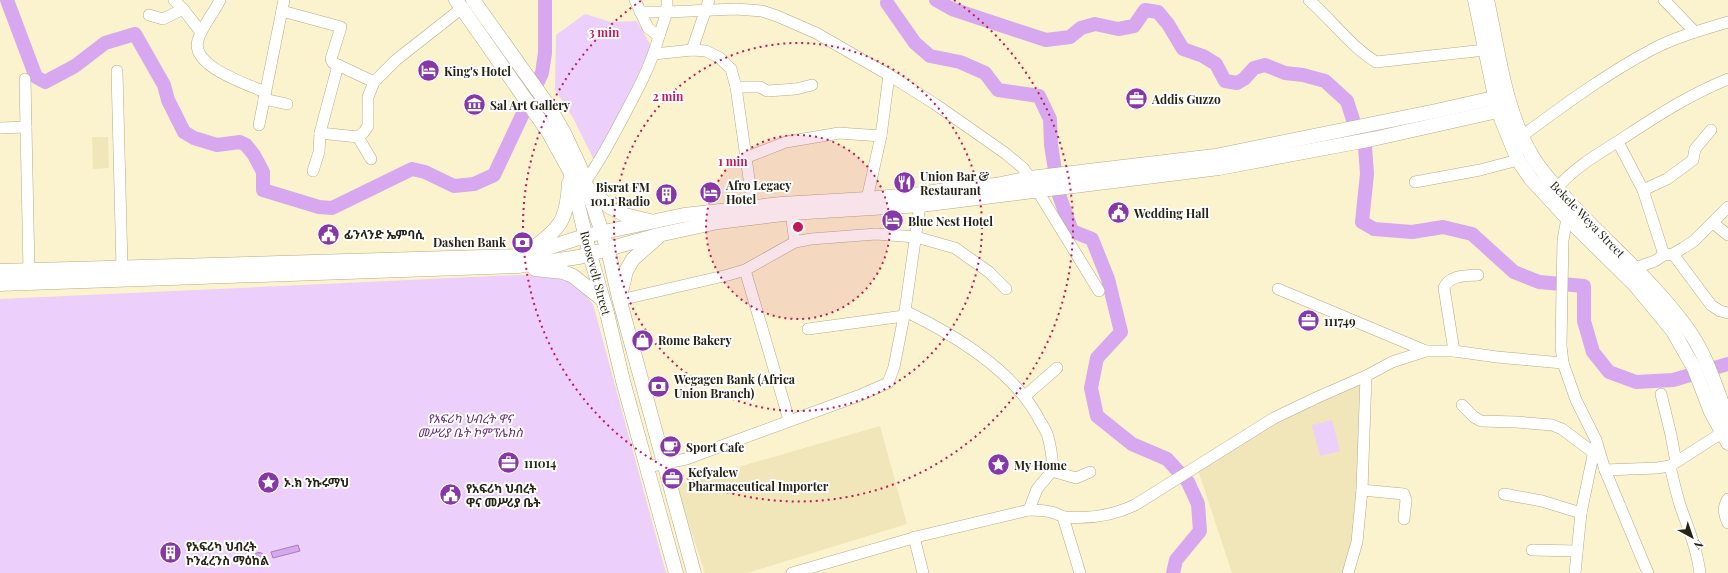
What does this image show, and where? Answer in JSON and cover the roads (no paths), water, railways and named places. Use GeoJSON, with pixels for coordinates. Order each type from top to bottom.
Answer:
{"type":"FeatureCollection","features":[{"type":"Feature","properties":{"kind":"main road"},"geometry":{"type":"LineString","coordinates":[[1475,0],[1491,75],[1503,103],[1504,126],[1518,160],[1531,179],[1567,218],[1651,302],[1673,331],[1696,372],[1726,435]]}},
{"type":"Feature","properties":{"kind":"main road","name":"Bekele Weya Street"},"geometry":{"type":"LineString","coordinates":[[1487,0],[1503,103],[1532,156],[1557,188],[1636,268],[1688,329],[1709,366],[1728,419]]}},
{"type":"Feature","properties":{"kind":"main road","name":"Roosevelt Street"},"geometry":{"type":"LineString","coordinates":[[463,3],[507,59],[548,105],[564,133],[586,184],[608,250],[619,299],[694,573]]}},
{"type":"Feature","properties":{"kind":"main road","name":"Roosevelt Street"},"geometry":{"type":"LineString","coordinates":[[507,59],[535,112],[549,133],[570,171],[590,255],[676,573]]}},
{"type":"Feature","properties":{"kind":"main road"},"geometry":{"type":"LineString","coordinates":[[1474,110],[1491,75]]}},
{"type":"Feature","properties":{"kind":"main road"},"geometry":{"type":"LineString","coordinates":[[1069,180],[1219,168],[1372,139],[1503,103]]}},
{"type":"Feature","properties":{"kind":"main road"},"geometry":{"type":"LineString","coordinates":[[0,271],[115,272],[520,261],[590,255],[608,250],[684,216],[753,206],[829,200],[921,199],[958,188],[996,185],[1030,178],[1053,182],[1069,180],[1214,156],[1363,126],[1474,110],[1483,118],[1504,126]]}},
{"type":"Feature","properties":{"kind":"main road"},"geometry":{"type":"LineString","coordinates":[[520,261],[550,236],[560,225],[565,214],[568,200],[570,171]]}},
{"type":"Feature","properties":{"kind":"main road"},"geometry":{"type":"LineString","coordinates":[[520,261],[585,236],[602,232],[718,222],[921,199],[1037,190],[1053,182]]}},
{"type":"Feature","properties":{"kind":"main road"},"geometry":{"type":"LineString","coordinates":[[586,184],[610,206],[625,215],[658,228]]}},
{"type":"Feature","properties":{"kind":"main road"},"geometry":{"type":"LineString","coordinates":[[619,299],[626,271],[633,259],[658,228]]}},
{"type":"Feature","properties":{"kind":"main road"},"geometry":{"type":"LineString","coordinates":[[520,261],[563,272],[582,283],[602,299]]}},
{"type":"Feature","properties":{"kind":"main road"},"geometry":{"type":"LineString","coordinates":[[0,284],[115,272]]}},
{"type":"Feature","properties":{"kind":"street"},"geometry":{"type":"LineString","coordinates":[[174,0],[184,9],[201,32]]}},
{"type":"Feature","properties":{"kind":"street"},"geometry":{"type":"LineString","coordinates":[[220,0],[197,41],[198,53],[215,69],[265,95],[287,104]]}},
{"type":"Feature","properties":{"kind":"street"},"geometry":{"type":"LineString","coordinates":[[635,0],[648,28],[659,36]]}},
{"type":"Feature","properties":{"kind":"street"},"geometry":{"type":"LineString","coordinates":[[586,184],[633,98],[654,54],[667,12],[667,0]]}},
{"type":"Feature","properties":{"kind":"street"},"geometry":{"type":"LineString","coordinates":[[1309,0],[1365,56],[1376,62],[1485,50]]}},
{"type":"Feature","properties":{"kind":"street"},"geometry":{"type":"LineString","coordinates":[[1664,0],[1695,32]]}},
{"type":"Feature","properties":{"kind":"street"},"geometry":{"type":"LineString","coordinates":[[320,133],[358,137],[364,132],[368,126],[368,97],[374,82],[396,60],[463,3]]}},
{"type":"Feature","properties":{"kind":"street"},"geometry":{"type":"LineString","coordinates":[[640,12],[667,12],[708,5],[762,11],[777,16],[816,33],[889,75],[1005,153],[1023,168],[1030,178]]}},
{"type":"Feature","properties":{"kind":"street"},"geometry":{"type":"LineString","coordinates":[[692,50],[708,5]]}},
{"type":"Feature","properties":{"kind":"street"},"geometry":{"type":"LineString","coordinates":[[259,125],[283,6],[341,27],[331,59],[333,63],[374,82]]}},
{"type":"Feature","properties":{"kind":"street"},"geometry":{"type":"LineString","coordinates":[[148,15],[163,19],[184,9]]}},
{"type":"Feature","properties":{"kind":"street"},"geometry":{"type":"LineString","coordinates":[[1522,136],[1573,98],[1652,49],[1695,32],[1728,22]]}},
{"type":"Feature","properties":{"kind":"street"},"geometry":{"type":"LineString","coordinates":[[654,54],[692,50],[706,51],[720,58],[731,69],[736,87],[753,206]]}},
{"type":"Feature","properties":{"kind":"street"},"geometry":{"type":"LineString","coordinates":[[314,172],[319,152],[320,133],[338,65]]}},
{"type":"Feature","properties":{"kind":"street"},"geometry":{"type":"LineString","coordinates":[[115,272],[117,72]]}},
{"type":"Feature","properties":{"kind":"street"},"geometry":{"type":"LineString","coordinates":[[867,199],[881,136],[889,75]]}},
{"type":"Feature","properties":{"kind":"street"},"geometry":{"type":"LineString","coordinates":[[25,79],[29,271]]}},
{"type":"Feature","properties":{"kind":"street"},"geometry":{"type":"LineString","coordinates":[[1557,188],[1578,167],[1680,101],[1728,79]]}},
{"type":"Feature","properties":{"kind":"street"},"geometry":{"type":"LineString","coordinates":[[736,87],[760,87],[767,91],[796,89],[812,85]]}},
{"type":"Feature","properties":{"kind":"street"},"geometry":{"type":"LineString","coordinates":[[0,128],[26,127]]}},
{"type":"Feature","properties":{"kind":"street"},"geometry":{"type":"LineString","coordinates":[[1642,190],[1667,179],[1693,160],[1696,149],[1711,130]]}},
{"type":"Feature","properties":{"kind":"street"},"geometry":{"type":"LineString","coordinates":[[745,158],[786,142],[839,133],[881,136]]}},
{"type":"Feature","properties":{"kind":"street"},"geometry":{"type":"LineString","coordinates":[[358,137],[371,159]]}},
{"type":"Feature","properties":{"kind":"street"},"geometry":{"type":"LineString","coordinates":[[1618,142],[1642,190],[1668,254],[1711,306],[1728,313]]}},
{"type":"Feature","properties":{"kind":"street"},"geometry":{"type":"LineString","coordinates":[[1416,182],[1480,170],[1518,160]]}},
{"type":"Feature","properties":{"kind":"street"},"geometry":{"type":"LineString","coordinates":[[1037,190],[1099,291]]}},
{"type":"Feature","properties":{"kind":"street"},"geometry":{"type":"LineString","coordinates":[[647,467],[686,458],[858,396],[888,383],[894,367],[905,314],[921,199]]}},
{"type":"Feature","properties":{"kind":"street"},"geometry":{"type":"LineString","coordinates":[[1636,268],[1655,261],[1694,241],[1728,207]]}},
{"type":"Feature","properties":{"kind":"street"},"geometry":{"type":"LineString","coordinates":[[791,214],[795,242]]}},
{"type":"Feature","properties":{"kind":"street"},"geometry":{"type":"LineString","coordinates":[[1567,218],[1563,240],[1561,346],[1563,363],[1576,400],[1596,440],[1605,470],[1648,573]]}},
{"type":"Feature","properties":{"kind":"street"},"geometry":{"type":"LineString","coordinates":[[1713,223],[1728,235]]}},
{"type":"Feature","properties":{"kind":"street"},"geometry":{"type":"LineString","coordinates":[[619,299],[728,276],[745,270],[795,242],[811,239],[876,234],[916,237],[955,248],[989,272],[1006,289]]}},
{"type":"Feature","properties":{"kind":"street"},"geometry":{"type":"LineString","coordinates":[[745,270],[789,420]]}},
{"type":"Feature","properties":{"kind":"street"},"geometry":{"type":"LineString","coordinates":[[1454,351],[1444,288],[1446,282],[1451,278],[1478,274]]}},
{"type":"Feature","properties":{"kind":"street"},"geometry":{"type":"LineString","coordinates":[[1278,289],[1426,352]]}},
{"type":"Feature","properties":{"kind":"street"},"geometry":{"type":"LineString","coordinates":[[808,329],[905,314],[934,325],[969,347],[995,367],[1024,396],[1037,414],[1048,436],[1053,467],[1052,471],[1039,484],[1029,510]]}},
{"type":"Feature","properties":{"kind":"street"},"geometry":{"type":"LineString","coordinates":[[792,573],[914,537],[1029,510],[1052,512],[1063,517],[1087,517],[1122,511],[1136,505],[1178,477],[1191,471],[1289,410],[1366,376],[1392,362],[1426,352],[1454,351],[1497,357],[1563,363]]}},
{"type":"Feature","properties":{"kind":"street"},"geometry":{"type":"LineString","coordinates":[[1024,396],[1057,368]]}},
{"type":"Feature","properties":{"kind":"street"},"geometry":{"type":"LineString","coordinates":[[1348,573],[1357,542],[1362,490],[1366,376]]}},
{"type":"Feature","properties":{"kind":"street"},"geometry":{"type":"LineString","coordinates":[[1660,394],[1672,435],[1673,464],[1680,504],[1694,544],[1700,573]]}},
{"type":"Feature","properties":{"kind":"street"},"geometry":{"type":"LineString","coordinates":[[1462,405],[1474,417],[1481,421],[1552,425],[1562,429],[1594,453]]}},
{"type":"Feature","properties":{"kind":"street"},"geometry":{"type":"LineString","coordinates":[[1605,470],[1657,468],[1673,464],[1726,435]]}},
{"type":"Feature","properties":{"kind":"street"},"geometry":{"type":"LineString","coordinates":[[1575,573],[1581,512],[1596,440]]}},
{"type":"Feature","properties":{"kind":"street"},"geometry":{"type":"LineString","coordinates":[[1052,471],[1076,478],[1090,472]]}},
{"type":"Feature","properties":{"kind":"street"},"geometry":{"type":"LineString","coordinates":[[1362,490],[1404,494],[1406,500],[1404,519]]}},
{"type":"Feature","properties":{"kind":"street"},"geometry":{"type":"LineString","coordinates":[[1504,494],[1542,500],[1581,512]]}},
{"type":"Feature","properties":{"kind":"street"},"geometry":{"type":"LineString","coordinates":[[1728,499],[1725,504],[1724,512],[1728,523]]}},
{"type":"Feature","properties":{"kind":"street"},"geometry":{"type":"LineString","coordinates":[[1063,517],[1080,573]]}},
{"type":"Feature","properties":{"kind":"street"},"geometry":{"type":"LineString","coordinates":[[914,537],[923,573]]}},
{"type":"Feature","properties":{"kind":"street"},"geometry":{"type":"LineString","coordinates":[[1532,550],[1577,551]]}},
{"type":"Feature","properties":{"kind":"waterway"},"geometry":{"type":"LineString","coordinates":[[7,0],[36,77],[45,82],[75,66],[105,43],[135,34],[164,85],[168,100],[184,132],[194,138],[217,145],[240,142],[246,145],[254,155],[263,172],[263,190],[319,207],[332,208],[412,169],[425,172],[454,186],[474,184],[494,175],[542,73],[545,53],[545,0]]}},
{"type":"Feature","properties":{"kind":"waterway"},"geometry":{"type":"LineString","coordinates":[[936,0],[952,9],[1046,40],[1070,37],[1081,28],[1095,24],[1118,29],[1134,26],[1145,10],[1158,12],[1168,24],[1183,49],[1203,56],[1216,64],[1225,81],[1237,83],[1244,79],[1254,68],[1265,65],[1285,73],[1303,75],[1325,81],[1347,101],[1355,126],[1365,146],[1367,174],[1362,222],[1374,229],[1412,232],[1443,227],[1472,234],[1514,272],[1539,282],[1584,286],[1584,321],[1593,352],[1609,372],[1636,382],[1673,380],[1728,364]]}},
{"type":"Feature","properties":{"kind":"waterway"},"geometry":{"type":"LineString","coordinates":[[887,3],[915,43],[930,56],[960,62],[985,73],[998,90],[1039,96],[1050,119],[1051,145],[1059,195],[1072,231],[1092,239],[1108,279],[1121,332],[1097,358],[1091,388],[1097,416],[1132,444],[1167,459],[1188,482],[1198,504],[1200,531],[1176,560],[1173,573]]}},
{"type":"Feature","properties":{"kind":"place","name":"King's Hotel"},"geometry":{"type":"Point","coordinates":[429,71]}},
{"type":"Feature","properties":{"kind":"place","name":"Addis Guzzo"},"geometry":{"type":"Point","coordinates":[1136,99]}},
{"type":"Feature","properties":{"kind":"place","name":"Sal Art Gallery"},"geometry":{"type":"Point","coordinates":[475,105]}},
{"type":"Feature","properties":{"kind":"place","name":"Union Bar & Restaurant"},"geometry":{"type":"Point","coordinates":[904,183]}},
{"type":"Feature","properties":{"kind":"place","name":"Afro Legacy Hotel"},"geometry":{"type":"Point","coordinates":[710,192]}},
{"type":"Feature","properties":{"kind":"place","name":"Bisrat FM 101.1 Radio"},"geometry":{"type":"Point","coordinates":[666,194]}},
{"type":"Feature","properties":{"kind":"place","name":"Wedding Hall"},"geometry":{"type":"Point","coordinates":[1118,213]}},
{"type":"Feature","properties":{"kind":"place","name":"Blue Nest Hotel"},"geometry":{"type":"Point","coordinates":[892,221]}},
{"type":"Feature","properties":{"kind":"place","name":"ፊንላንድ ኤምባሲ"},"geometry":{"type":"Point","coordinates":[328,234]}},
{"type":"Feature","properties":{"kind":"place","name":"Dashen Bank"},"geometry":{"type":"Point","coordinates":[522,242]}},
{"type":"Feature","properties":{"kind":"place","name":"111749"},"geometry":{"type":"Point","coordinates":[1308,321]}},
{"type":"Feature","properties":{"kind":"place","name":"Rome Bakery"},"geometry":{"type":"Point","coordinates":[643,340]}},
{"type":"Feature","properties":{"kind":"place","name":"Wegagen Bank (Africa Union Branch)"},"geometry":{"type":"Point","coordinates":[659,386]}},
{"type":"Feature","properties":{"kind":"place","name":"Sport Cafe"},"geometry":{"type":"Point","coordinates":[671,447]}},
{"type":"Feature","properties":{"kind":"place","name":"111014"},"geometry":{"type":"Point","coordinates":[509,463]}},
{"type":"Feature","properties":{"kind":"place","name":"My Home"},"geometry":{"type":"Point","coordinates":[998,465]}},
{"type":"Feature","properties":{"kind":"place","name":"Kefyalew Pharmaceutical Importer"},"geometry":{"type":"Point","coordinates":[673,479]}},
{"type":"Feature","properties":{"kind":"place","name":"ኦ.ክ ንኩሩማህ"},"geometry":{"type":"Point","coordinates":[269,482]}},
{"type":"Feature","properties":{"kind":"place","name":"የአፍሪካ ህብረት ዋና መሥሪያ ቤት"},"geometry":{"type":"Point","coordinates":[450,495]}},
{"type":"Feature","properties":{"kind":"place","name":"የአፍሪካ ህብረት ኮንፈረንስ ማዕከል"},"geometry":{"type":"Point","coordinates":[171,553]}},
{"type":"Feature","properties":{"kind":"park label","name":"የአፍሪካ ህብረት ዋና መሥሪያ ቤት ኮምፕሌክስ"},"geometry":{"type":"Point","coordinates":[470,425]}}]}
